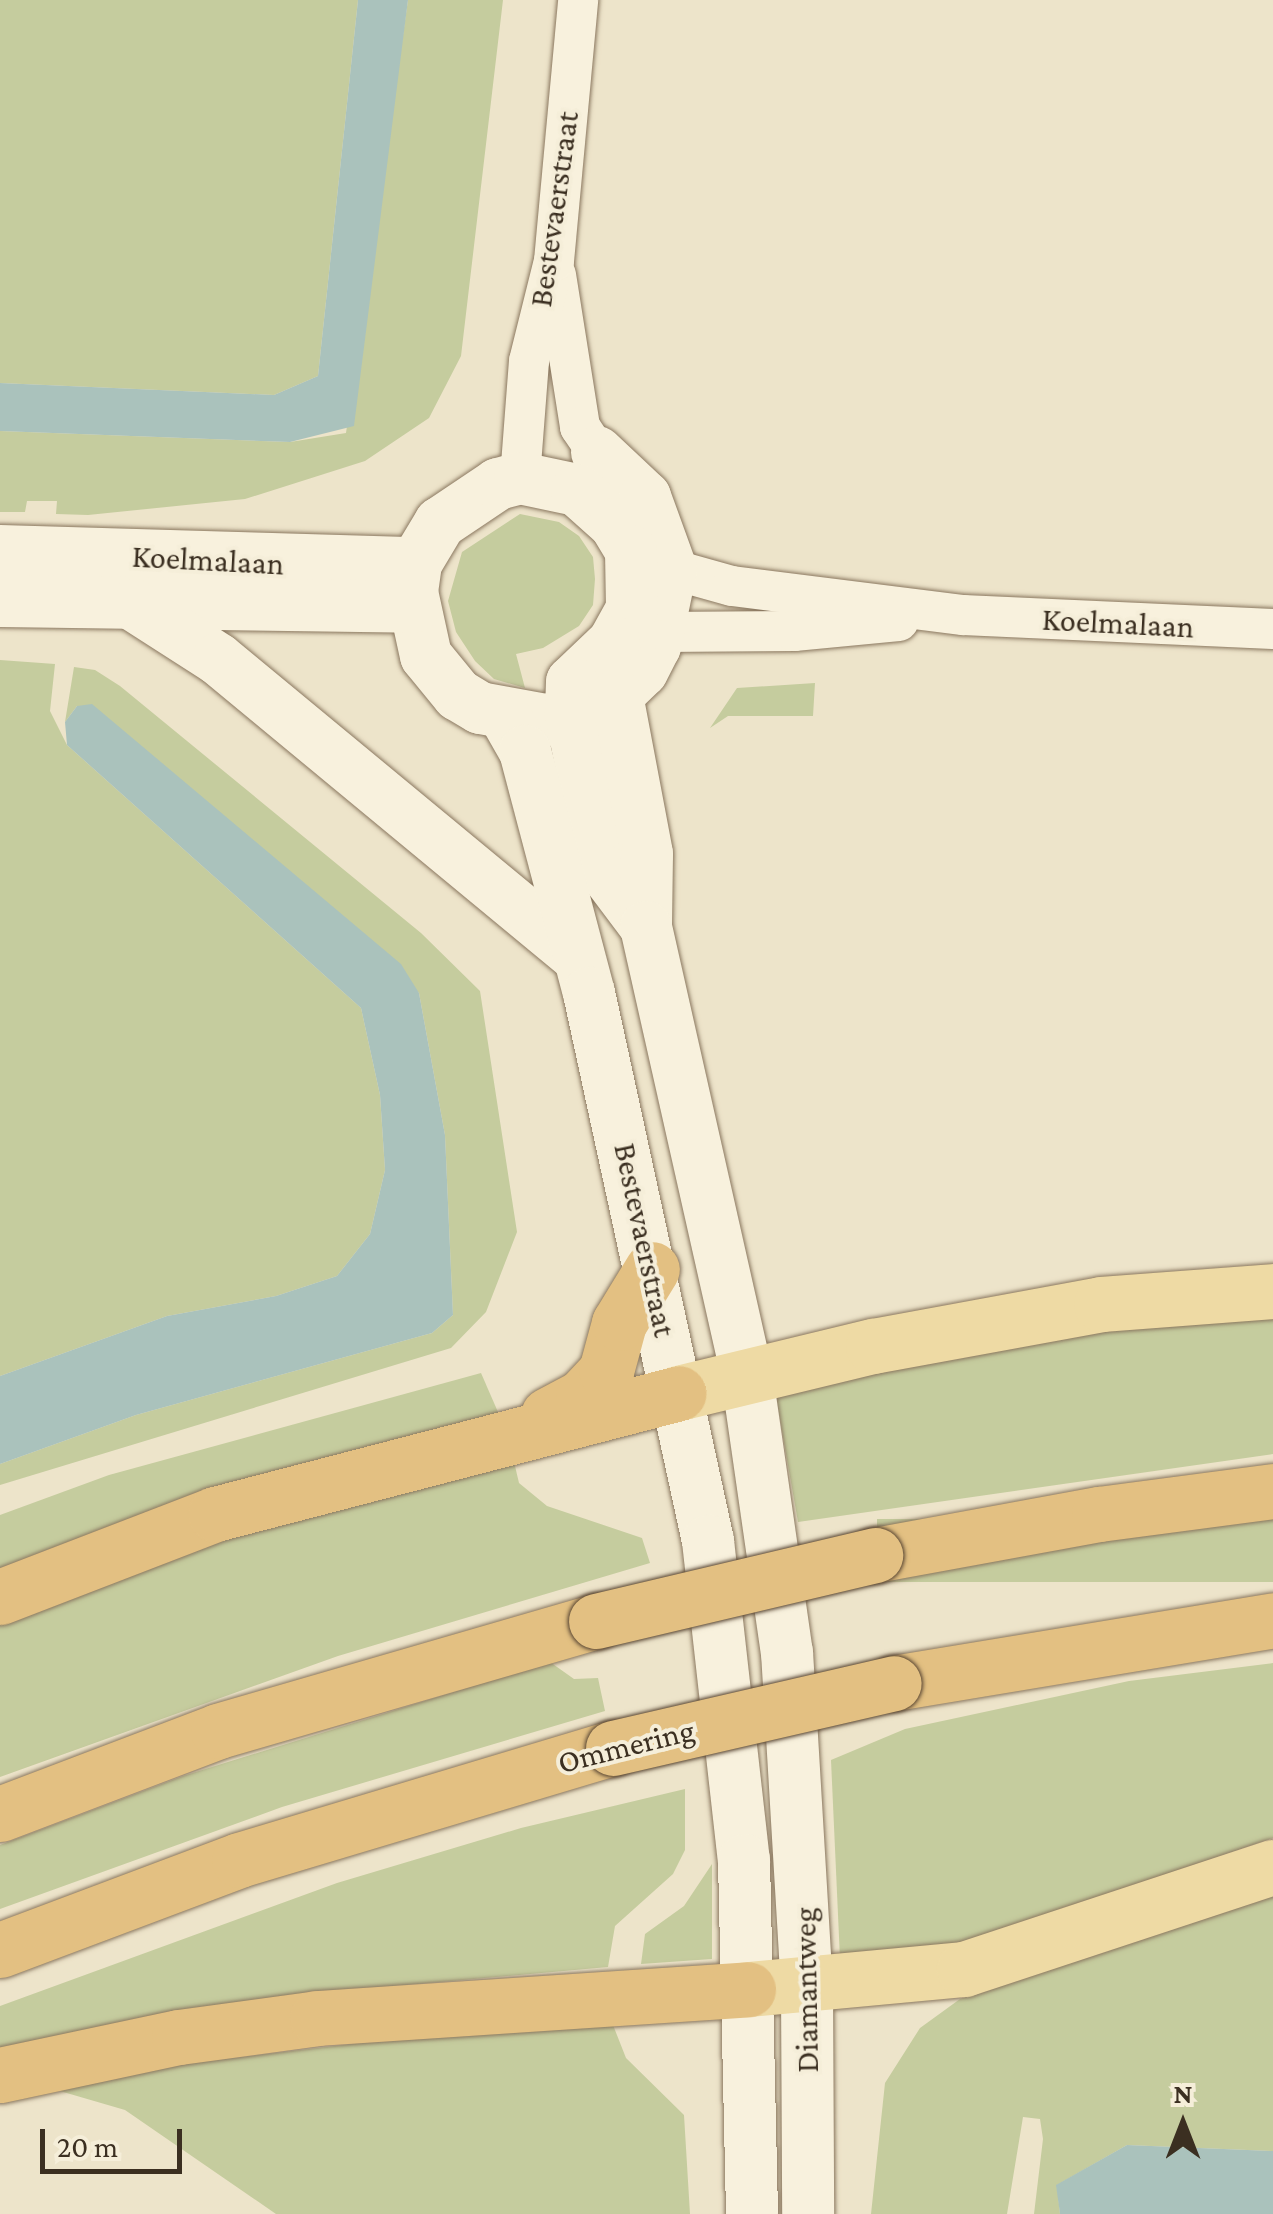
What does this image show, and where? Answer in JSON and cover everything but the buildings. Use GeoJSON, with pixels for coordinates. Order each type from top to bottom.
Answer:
{"type":"FeatureCollection","features":[{"type":"Feature","properties":{"kind":"highway"},"geometry":{"type":"LineString","coordinates":[[521,1430],[594,1386],[620,1322],[652,1269]]}},
{"type":"Feature","properties":{"kind":"highway"},"geometry":{"type":"LineString","coordinates":[[0,1598],[214,1514],[521,1430],[678,1394]]}},
{"type":"Feature","properties":{"kind":"highway"},"geometry":{"type":"LineString","coordinates":[[0,1814],[218,1731],[596,1621],[875,1555],[1273,1491]]}},
{"type":"Feature","properties":{"kind":"highway","name":"Ommering"},"geometry":{"type":"LineString","coordinates":[[0,1950],[240,1860],[613,1748],[894,1683],[1096,1644],[1273,1620]]}},
{"type":"Feature","properties":{"kind":"highway"},"geometry":{"type":"LineString","coordinates":[[0,2076],[178,2037],[316,2018],[748,1990]]}},
{"type":"Feature","properties":{"kind":"main road"},"geometry":{"type":"LineString","coordinates":[[678,1394],[747,1376],[1100,1304],[1273,1291]]}},
{"type":"Feature","properties":{"kind":"main road"},"geometry":{"type":"LineString","coordinates":[[748,1990],[807,1988],[964,1969],[1273,1866]]}},
{"type":"Feature","properties":{"kind":"street","name":"Bestevaerstraat"},"geometry":{"type":"LineString","coordinates":[[520,478],[529,361],[554,261],[578,0]]}},
{"type":"Feature","properties":{"kind":"street"},"geometry":{"type":"LineString","coordinates":[[554,261],[580,427],[597,452],[645,497],[661,632],[642,672],[594,706],[506,716],[470,702],[440,678],[426,656],[415,585],[456,507],[520,478],[577,490],[651,560]]}},
{"type":"Feature","properties":{"kind":"street","name":"Koelmalaan"},"geometry":{"type":"LineString","coordinates":[[0,551],[415,585]]}},
{"type":"Feature","properties":{"kind":"street"},"geometry":{"type":"LineString","coordinates":[[594,706],[572,682],[626,624],[636,586],[651,560]]}},
{"type":"Feature","properties":{"kind":"street","name":"Koelmalaan"},"geometry":{"type":"LineString","coordinates":[[651,560],[732,586],[962,615],[1273,629]]}},
{"type":"Feature","properties":{"kind":"street","name":"Koelmalaan"},"geometry":{"type":"LineString","coordinates":[[0,601],[134,605],[415,585]]}},
{"type":"Feature","properties":{"kind":"street"},"geometry":{"type":"LineString","coordinates":[[134,605],[218,659],[574,954]]}},
{"type":"Feature","properties":{"kind":"street","name":"Koelmalaan"},"geometry":{"type":"LineString","coordinates":[[661,632],[794,631],[962,615]]}},
{"type":"Feature","properties":{"kind":"street","name":"Bestevaerstraat"},"geometry":{"type":"LineString","coordinates":[[594,706],[604,871],[646,926],[747,1376],[798,1766]]}},
{"type":"Feature","properties":{"kind":"street","name":"Bestevaerstraat"},"geometry":{"type":"LineString","coordinates":[[506,716],[524,751],[574,954],[589,993],[652,1269],[708,1541],[737,1775]]}},
{"type":"Feature","properties":{"kind":"street","name":"Diamantweg"},"geometry":{"type":"LineString","coordinates":[[798,1766],[807,1988],[808,2214]]}},
{"type":"Feature","properties":{"kind":"street","name":"Diamantweg"},"geometry":{"type":"LineString","coordinates":[[737,1775],[748,1990],[752,2214]]}},
{"type":"Feature","properties":{"kind":"green space"},"geometry":{"type":"Polygon","coordinates":[[[0,0],[358,0],[318,376],[274,395],[0,383],[0,0]]]}},
{"type":"Feature","properties":{"kind":"green space"},"geometry":{"type":"Polygon","coordinates":[[[408,0],[503,0],[461,356],[429,418],[365,461],[245,499],[88,515],[56,514],[57,501],[27,501],[25,512],[0,512],[0,431],[290,442],[346,433],[408,0]]]}},
{"type":"Feature","properties":{"kind":"green space"},"geometry":{"type":"Polygon","coordinates":[[[520,514],[559,522],[579,536],[593,557],[595,579],[593,605],[579,626],[543,648],[516,654],[525,688],[494,679],[475,661],[456,632],[448,601],[462,552],[520,514]]]}},
{"type":"Feature","properties":{"kind":"green space"},"geometry":{"type":"Polygon","coordinates":[[[0,660],[55,664],[50,711],[67,745],[361,1008],[380,1095],[385,1170],[370,1234],[337,1276],[276,1296],[167,1316],[0,1376],[0,660]]]}},
{"type":"Feature","properties":{"kind":"green space"},"geometry":{"type":"Polygon","coordinates":[[[74,667],[95,670],[120,686],[421,933],[480,991],[517,1232],[486,1312],[451,1348],[0,1485],[0,1464],[136,1415],[432,1333],[453,1315],[445,1135],[419,993],[77,706],[65,722],[74,667]]]}},
{"type":"Feature","properties":{"kind":"green space"},"geometry":{"type":"Polygon","coordinates":[[[815,683],[813,716],[728,716],[710,728],[737,688],[815,683]]]}},
{"type":"Feature","properties":{"kind":"green space"},"geometry":{"type":"Polygon","coordinates":[[[1273,1318],[1273,1454],[798,1522],[776,1397],[793,1381],[1093,1327],[1273,1318]]]}},
{"type":"Feature","properties":{"kind":"green space"},"geometry":{"type":"Polygon","coordinates":[[[481,1373],[501,1419],[0,1577],[0,1515],[109,1475],[481,1373]]]}},
{"type":"Feature","properties":{"kind":"green space"},"geometry":{"type":"Polygon","coordinates":[[[511,1449],[519,1483],[547,1506],[642,1538],[650,1563],[338,1656],[0,1777],[0,1612],[58,1586],[511,1449]]]}},
{"type":"Feature","properties":{"kind":"green space"},"geometry":{"type":"Polygon","coordinates":[[[877,1519],[1273,1519],[1273,1582],[877,1582],[877,1519]]]}},
{"type":"Feature","properties":{"kind":"green space"},"geometry":{"type":"Polygon","coordinates":[[[550,1662],[574,1679],[598,1678],[605,1711],[282,1807],[0,1909],[0,1845],[183,1776],[550,1662]]]}},
{"type":"Feature","properties":{"kind":"green space"},"geometry":{"type":"Polygon","coordinates":[[[1273,1663],[1273,1838],[967,1943],[840,1959],[831,1760],[905,1729],[1129,1681],[1273,1663]]]}},
{"type":"Feature","properties":{"kind":"green space"},"geometry":{"type":"Polygon","coordinates":[[[685,1789],[685,1850],[673,1874],[615,1926],[608,1967],[283,1996],[0,2056],[0,2006],[337,1883],[521,1828],[685,1789]]]}},
{"type":"Feature","properties":{"kind":"green space"},"geometry":{"type":"Polygon","coordinates":[[[712,1864],[712,1959],[641,1964],[645,1934],[684,1906],[712,1864]]]}},
{"type":"Feature","properties":{"kind":"green space"},"geometry":{"type":"Polygon","coordinates":[[[1273,1893],[1273,2151],[1127,2145],[1057,2185],[1060,2214],[1034,2214],[1043,2139],[1040,2119],[1023,2117],[1007,2214],[871,2214],[885,2083],[920,2028],[960,1999],[1273,1893]]]}},
{"type":"Feature","properties":{"kind":"green space"},"geometry":{"type":"Polygon","coordinates":[[[613,2025],[626,2058],[684,2115],[690,2214],[276,2214],[125,2110],[29,2082],[360,2043],[613,2025]]]}},
{"type":"Feature","properties":{"kind":"water"},"geometry":{"type":"Polygon","coordinates":[[[358,0],[408,0],[354,426],[290,442],[0,431],[0,383],[274,395],[318,376],[358,0]]]}},
{"type":"Feature","properties":{"kind":"water"},"geometry":{"type":"Polygon","coordinates":[[[92,704],[401,964],[419,993],[445,1135],[453,1315],[432,1333],[136,1415],[0,1464],[0,1376],[167,1316],[276,1296],[337,1276],[370,1234],[385,1170],[380,1095],[361,1008],[67,745],[65,722],[77,706],[92,704]]]}},
{"type":"Feature","properties":{"kind":"water"},"geometry":{"type":"Polygon","coordinates":[[[1127,2145],[1273,2151],[1273,2214],[1060,2214],[1056,2185],[1127,2145]]]}}]}
